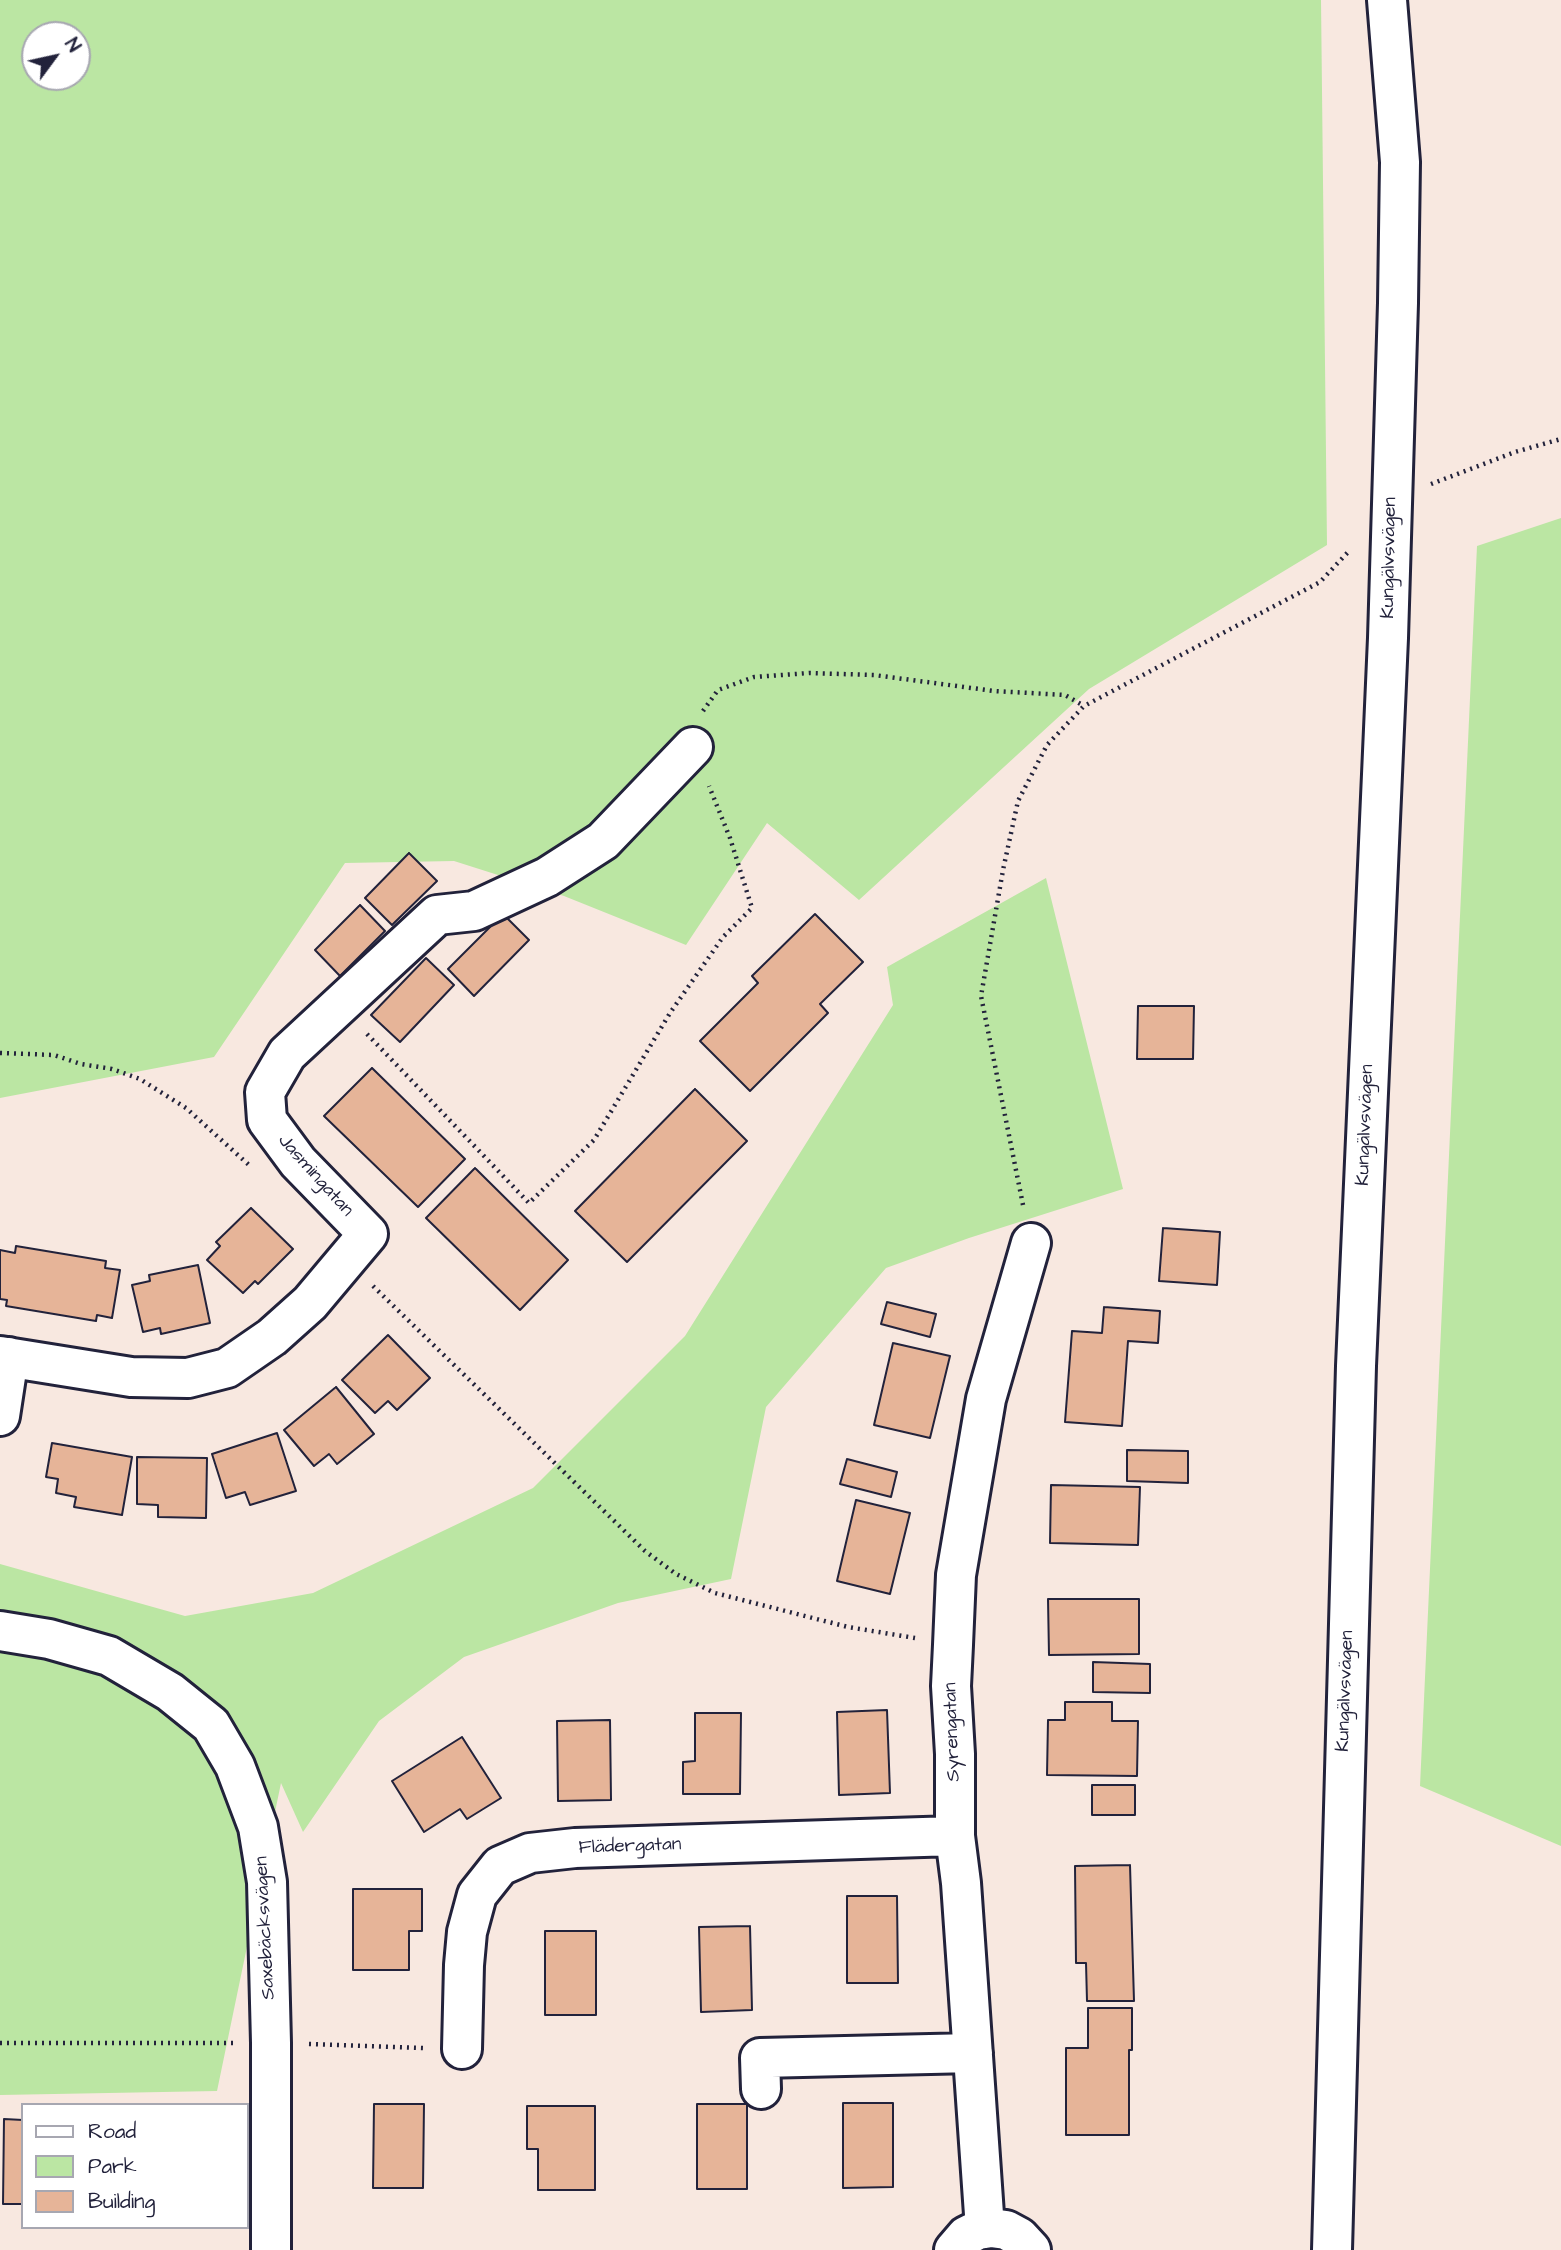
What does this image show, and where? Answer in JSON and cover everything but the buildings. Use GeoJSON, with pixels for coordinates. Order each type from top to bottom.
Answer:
{"type":"FeatureCollection","features":[{"type":"Feature","properties":{"kind":"street","name":"Kungälvsvägen"},"geometry":{"type":"LineString","coordinates":[[1332,2250],[1356,1366],[1387,651],[1400,162],[1387,0]]}},
{"type":"Feature","properties":{"kind":"street","name":"Jasmingatan"},"geometry":{"type":"LineString","coordinates":[[0,1416],[4,1357],[131,1377],[188,1378],[227,1368],[272,1338],[310,1303],[368,1234],[298,1162],[267,1120],[265,1092],[287,1054],[437,915],[474,911],[547,877],[603,841],[693,747]]}},
{"type":"Feature","properties":{"kind":"street","name":"Syrengatan"},"geometry":{"type":"LineString","coordinates":[[985,2229],[961,1883],[955,1836],[955,1754],[951,1686],[956,1575],[986,1399],[1031,1243]]}},
{"type":"Feature","properties":{"kind":"street","name":"Saxebäcksvägen"},"geometry":{"type":"LineString","coordinates":[[0,1631],[49,1639],[109,1656],[170,1692],[211,1726],[235,1766],[258,1827],[267,1882],[271,2043],[271,2250]]}},
{"type":"Feature","properties":{"kind":"street","name":"Flädergatan"},"geometry":{"type":"LineString","coordinates":[[462,2049],[467,1932],[477,1895],[500,1866],[530,1853],[575,1848],[955,1836]]}},
{"type":"Feature","properties":{"kind":"street"},"geometry":{"type":"LineString","coordinates":[[761,2089],[760,2058],[973,2053]]}},
{"type":"Feature","properties":{"kind":"street"},"geometry":{"type":"LineString","coordinates":[[954,2250],[966,2236],[985,2229],[1006,2230],[1019,2237],[1031,2250]]}},
{"type":"Feature","properties":{"kind":"path"},"geometry":{"type":"LineString","coordinates":[[1391,499],[1514,452],[1561,439]]}},
{"type":"Feature","properties":{"kind":"path"},"geometry":{"type":"LineString","coordinates":[[1031,1243],[981,996],[1018,802],[1047,746],[1084,706],[1320,582],[1354,545]]}},
{"type":"Feature","properties":{"kind":"path"},"geometry":{"type":"LineString","coordinates":[[340,1006],[529,1203],[594,1140],[693,981],[723,937],[752,908],[730,838],[693,747],[691,726],[718,690],[754,677],[809,673],[874,675],[994,691],[1065,695],[1084,706]]}},
{"type":"Feature","properties":{"kind":"path"},"geometry":{"type":"LineString","coordinates":[[0,1053],[54,1055],[81,1064],[112,1069],[140,1079],[186,1108],[252,1169]]}},
{"type":"Feature","properties":{"kind":"path"},"geometry":{"type":"LineString","coordinates":[[347,1260],[645,1551],[676,1574],[715,1593],[848,1627],[953,1644]]}},
{"type":"Feature","properties":{"kind":"path"},"geometry":{"type":"LineString","coordinates":[[0,2043],[271,2043],[462,2049]]}},
{"type":"Feature","properties":{"kind":"green space"},"geometry":{"type":"Polygon","coordinates":[[[0,0],[1321,0],[1327,545],[1089,689],[859,900],[767,823],[686,945],[564,896],[454,861],[345,863],[214,1057],[0,1098],[0,0]]]}},
{"type":"Feature","properties":{"kind":"green space"},"geometry":{"type":"Polygon","coordinates":[[[1561,518],[1561,1846],[1420,1786],[1477,546],[1561,518]]]}},
{"type":"Feature","properties":{"kind":"green space"},"geometry":{"type":"Polygon","coordinates":[[[1046,878],[1123,1189],[969,1238],[886,1268],[766,1407],[731,1579],[618,1603],[464,1657],[379,1721],[303,1832],[281,1783],[217,2091],[0,2095],[0,1564],[185,1616],[313,1593],[533,1488],[685,1336],[893,1005],[887,967],[1046,878]]]}}]}
